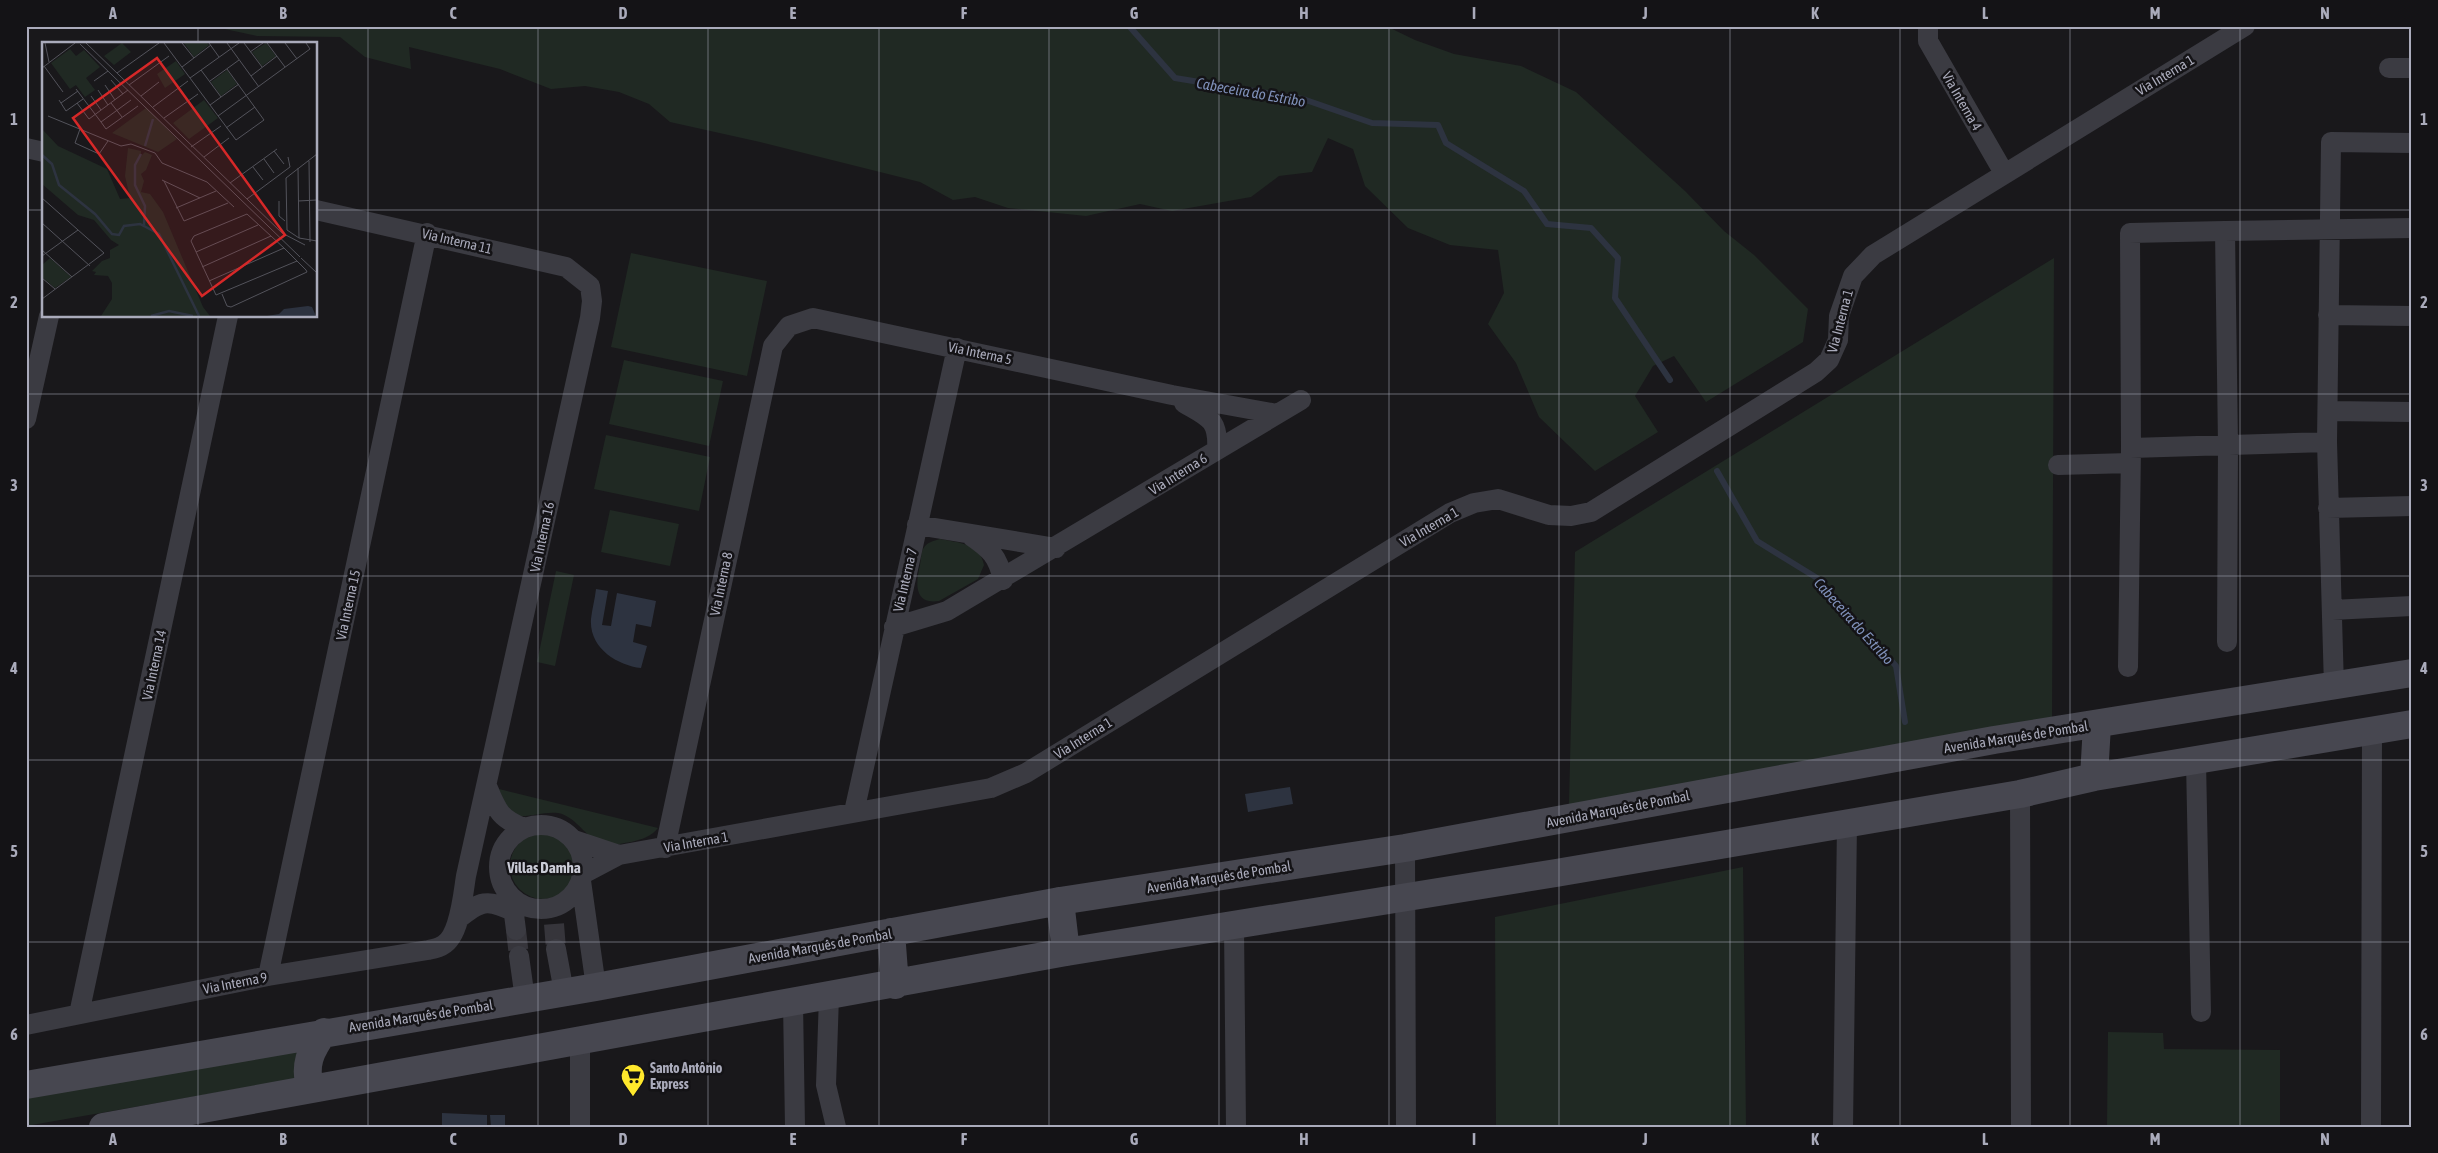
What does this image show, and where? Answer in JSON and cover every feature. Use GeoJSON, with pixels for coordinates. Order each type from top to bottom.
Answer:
{"type":"FeatureCollection","features":[{"type":"Feature","properties":{"kind":"main road","name":"Avenida Marquês de Pombal"},"geometry":{"type":"LineString","coordinates":[[26,1085],[324,1032],[596,987],[1060,901],[1405,848],[1867,763],[2412,673]]}},
{"type":"Feature","properties":{"kind":"main road"},"geometry":{"type":"LineString","coordinates":[[2094,777],[2097,724]]}},
{"type":"Feature","properties":{"kind":"main road"},"geometry":{"type":"LineString","coordinates":[[103,1127],[138,1124],[310,1088],[895,985],[1066,952],[1234,926],[2020,794],[2094,777],[2196,762],[2412,724]]}},
{"type":"Feature","properties":{"kind":"main road"},"geometry":{"type":"LineString","coordinates":[[1060,901],[1066,952]]}},
{"type":"Feature","properties":{"kind":"main road"},"geometry":{"type":"LineString","coordinates":[[891,932],[895,985]]}},
{"type":"Feature","properties":{"kind":"main road"},"geometry":{"type":"LineString","coordinates":[[310,1088],[306,1074],[308,1058],[324,1032]]}},
{"type":"Feature","properties":{"kind":"street","name":"Via Interna 4"},"geometry":{"type":"LineString","coordinates":[[1928,26],[1928,41],[2004,173]]}},
{"type":"Feature","properties":{"kind":"street","name":"Via Interna 1"},"geometry":{"type":"LineString","coordinates":[[619,855],[991,788],[1026,773],[1458,510],[1474,503],[1498,499],[1549,515],[1571,516],[1591,512],[1816,372],[1829,360],[1838,340],[1839,316],[1853,276],[1874,255],[2245,26]]}},
{"type":"Feature","properties":{"kind":"street"},"geometry":{"type":"LineString","coordinates":[[2388,68],[2412,68]]}},
{"type":"Feature","properties":{"kind":"street"},"geometry":{"type":"LineString","coordinates":[[2334,687],[2327,442],[2330,142],[2412,143]]}},
{"type":"Feature","properties":{"kind":"street"},"geometry":{"type":"LineString","coordinates":[[26,148],[42,152]]}},
{"type":"Feature","properties":{"kind":"street","name":"Via Interna 11"},"geometry":{"type":"LineString","coordinates":[[318,210],[427,233],[566,266],[590,286]]}},
{"type":"Feature","properties":{"kind":"street"},"geometry":{"type":"LineString","coordinates":[[2128,667],[2130,233],[2412,228]]}},
{"type":"Feature","properties":{"kind":"street"},"geometry":{"type":"LineString","coordinates":[[2225,231],[2228,445],[2227,642]]}},
{"type":"Feature","properties":{"kind":"street","name":"Via Interna 15"},"geometry":{"type":"LineString","coordinates":[[268,976],[427,233]]}},
{"type":"Feature","properties":{"kind":"street","name":"Via Interna 16"},"geometry":{"type":"LineString","coordinates":[[444,945],[453,933],[458,920],[466,876],[590,318],[592,301],[590,286]]}},
{"type":"Feature","properties":{"kind":"street"},"geometry":{"type":"LineString","coordinates":[[2328,315],[2412,316]]}},
{"type":"Feature","properties":{"kind":"street"},"geometry":{"type":"LineString","coordinates":[[26,419],[49,318]]}},
{"type":"Feature","properties":{"kind":"street","name":"Via Interna 14"},"geometry":{"type":"LineString","coordinates":[[79,1014],[228,318]]}},
{"type":"Feature","properties":{"kind":"street","name":"Via Interna 5"},"geometry":{"type":"LineString","coordinates":[[789,326],[813,318],[1172,396],[1277,414]]}},
{"type":"Feature","properties":{"kind":"street","name":"Via Interna 8"},"geometry":{"type":"LineString","coordinates":[[665,848],[773,346],[789,326]]}},
{"type":"Feature","properties":{"kind":"street","name":"Via Interna 7"},"geometry":{"type":"LineString","coordinates":[[854,812],[956,348]]}},
{"type":"Feature","properties":{"kind":"street","name":"Via Interna 5"},"geometry":{"type":"LineString","coordinates":[[1172,396],[1208,417],[1218,432],[1217,450]]}},
{"type":"Feature","properties":{"kind":"street","name":"Via Interna 6"},"geometry":{"type":"LineString","coordinates":[[894,627],[947,611],[1003,580],[1301,400]]}},
{"type":"Feature","properties":{"kind":"street"},"geometry":{"type":"LineString","coordinates":[[2328,411],[2412,412]]}},
{"type":"Feature","properties":{"kind":"street"},"geometry":{"type":"LineString","coordinates":[[2058,465],[2130,455],[2228,445],[2327,442]]}},
{"type":"Feature","properties":{"kind":"street"},"geometry":{"type":"LineString","coordinates":[[2328,508],[2412,506]]}},
{"type":"Feature","properties":{"kind":"street"},"geometry":{"type":"LineString","coordinates":[[917,525],[1056,548]]}},
{"type":"Feature","properties":{"kind":"street"},"geometry":{"type":"LineString","coordinates":[[965,532],[991,550],[1000,567],[1003,580]]}},
{"type":"Feature","properties":{"kind":"street"},"geometry":{"type":"LineString","coordinates":[[2332,610],[2412,606]]}},
{"type":"Feature","properties":{"kind":"street"},"geometry":{"type":"LineString","coordinates":[[2371,1127],[2372,730]]}},
{"type":"Feature","properties":{"kind":"street"},"geometry":{"type":"LineString","coordinates":[[2196,762],[2201,1012]]}},
{"type":"Feature","properties":{"kind":"street"},"geometry":{"type":"LineString","coordinates":[[487,786],[497,811],[518,832]]}},
{"type":"Feature","properties":{"kind":"street"},"geometry":{"type":"LineString","coordinates":[[2020,794],[2021,1127]]}},
{"type":"Feature","properties":{"kind":"street"},"geometry":{"type":"LineString","coordinates":[[1843,1127],[1847,823]]}},
{"type":"Feature","properties":{"kind":"street"},"geometry":{"type":"LineString","coordinates":[[477,830],[518,832],[541,824],[554,826],[574,840],[619,855]]}},
{"type":"Feature","properties":{"kind":"street"},"geometry":{"type":"LineString","coordinates":[[514,913],[500,877],[500,859],[504,847],[518,832]]}},
{"type":"Feature","properties":{"kind":"street"},"geometry":{"type":"LineString","coordinates":[[574,840],[584,862],[582,878],[596,987]]}},
{"type":"Feature","properties":{"kind":"street"},"geometry":{"type":"LineString","coordinates":[[1405,848],[1406,1127]]}},
{"type":"Feature","properties":{"kind":"street"},"geometry":{"type":"LineString","coordinates":[[458,920],[477,904],[496,903],[514,913],[530,908],[553,916],[570,898],[582,878],[619,855]]}},
{"type":"Feature","properties":{"kind":"street"},"geometry":{"type":"LineString","coordinates":[[466,876],[484,873],[500,877]]}},
{"type":"Feature","properties":{"kind":"street"},"geometry":{"type":"LineString","coordinates":[[1234,926],[1236,1127]]}},
{"type":"Feature","properties":{"kind":"street","name":"Via Interna 9"},"geometry":{"type":"LineString","coordinates":[[26,1025],[268,976],[428,950],[444,945]]}},
{"type":"Feature","properties":{"kind":"street"},"geometry":{"type":"LineString","coordinates":[[556,949],[564,992]]}},
{"type":"Feature","properties":{"kind":"street"},"geometry":{"type":"LineString","coordinates":[[519,956],[525,999]]}},
{"type":"Feature","properties":{"kind":"street"},"geometry":{"type":"LineString","coordinates":[[829,996],[826,1085],[836,1127]]}},
{"type":"Feature","properties":{"kind":"street"},"geometry":{"type":"LineString","coordinates":[[793,1002],[795,1127]]}},
{"type":"Feature","properties":{"kind":"street"},"geometry":{"type":"LineString","coordinates":[[580,1040],[580,1127]]}},
{"type":"Feature","properties":{"kind":"shaded area"},"geometry":{"type":"Polygon","coordinates":[[[211,26],[1386,26],[1415,40],[1454,54],[1521,66],[1576,92],[1685,191],[1724,231],[1754,255],[1808,309],[1803,342],[1706,402],[1674,356],[1653,366],[1635,396],[1658,432],[1595,471],[1539,417],[1516,363],[1488,324],[1504,293],[1498,250],[1450,245],[1408,228],[1365,186],[1353,149],[1328,138],[1312,172],[1279,176],[1251,197],[1172,211],[1140,204],[1086,216],[1008,208],[975,197],[953,200],[920,182],[760,142],[670,122],[649,104],[619,92],[585,86],[551,89],[500,69],[409,47],[411,69],[365,57],[340,37],[257,36],[211,26]]]}},
{"type":"Feature","properties":{"kind":"shaded area"},"geometry":{"type":"Polygon","coordinates":[[[631,253],[767,281],[747,376],[611,347],[631,253]]]}},
{"type":"Feature","properties":{"kind":"shaded area"},"geometry":{"type":"Polygon","coordinates":[[[2054,258],[2052,722],[1569,805],[1575,552],[2054,258]]]}},
{"type":"Feature","properties":{"kind":"shaded area"},"geometry":{"type":"Polygon","coordinates":[[[624,360],[723,381],[709,446],[609,424],[624,360]]]}},
{"type":"Feature","properties":{"kind":"shaded area"},"geometry":{"type":"Polygon","coordinates":[[[606,435],[710,457],[699,511],[594,489],[606,435]]]}},
{"type":"Feature","properties":{"kind":"shaded area"},"geometry":{"type":"Polygon","coordinates":[[[610,510],[679,524],[670,566],[601,552],[610,510]]]}},
{"type":"Feature","properties":{"kind":"shaded area"},"geometry":{"type":"Polygon","coordinates":[[[940,539],[968,545],[978,552],[984,565],[978,579],[939,601],[931,601],[921,596],[917,585],[923,549],[928,543],[940,539]]]}},
{"type":"Feature","properties":{"kind":"shaded area"},"geometry":{"type":"Polygon","coordinates":[[[556,571],[574,575],[555,666],[537,662],[556,571]]]}},
{"type":"Feature","properties":{"kind":"shaded area"},"geometry":{"type":"Polygon","coordinates":[[[499,789],[658,828],[649,836],[639,840],[605,845],[594,840],[565,815],[552,813],[515,816],[509,814],[499,789]]]}},
{"type":"Feature","properties":{"kind":"shaded area"},"geometry":{"type":"Polygon","coordinates":[[[537,833],[549,833],[561,838],[571,848],[576,860],[574,879],[561,894],[549,899],[537,899],[525,894],[515,884],[510,872],[510,860],[515,848],[525,838],[537,833]]]}},
{"type":"Feature","properties":{"kind":"shaded area"},"geometry":{"type":"Polygon","coordinates":[[[1743,867],[1746,1127],[1496,1127],[1495,917],[1743,867]]]}},
{"type":"Feature","properties":{"kind":"shaded area"},"geometry":{"type":"Polygon","coordinates":[[[2108,1032],[2163,1033],[2164,1049],[2280,1050],[2280,1127],[2107,1127],[2108,1032]]]}},
{"type":"Feature","properties":{"kind":"shaded area"},"geometry":{"type":"Polygon","coordinates":[[[303,1045],[300,1078],[26,1126],[26,1094],[303,1045]]]}},
{"type":"Feature","properties":{"kind":"water"},"geometry":{"type":"Polygon","coordinates":[[[596,589],[608,591],[602,625],[611,626],[617,593],[656,601],[651,627],[636,624],[633,642],[647,646],[641,668],[614,659],[606,653],[595,638],[591,619],[596,589]]]}},
{"type":"Feature","properties":{"kind":"water"},"geometry":{"type":"Polygon","coordinates":[[[1290,787],[1293,804],[1248,812],[1245,794],[1290,787]]]}},
{"type":"Feature","properties":{"kind":"water"},"geometry":{"type":"Polygon","coordinates":[[[442,1113],[487,1115],[487,1127],[442,1127],[442,1113]]]}},
{"type":"Feature","properties":{"kind":"water"},"geometry":{"type":"Polygon","coordinates":[[[490,1115],[505,1115],[505,1127],[491,1127],[490,1115]]]}},
{"type":"Feature","properties":{"kind":"waterway","name":"Cabeceira do Estribo"},"geometry":{"type":"LineString","coordinates":[[1129,26],[1175,78],[1303,99],[1372,123],[1438,125],[1446,143],[1524,191],[1547,224],[1591,228],[1618,258],[1615,298],[1670,380]]}},
{"type":"Feature","properties":{"kind":"waterway","name":"Cabeceira do Estribo"},"geometry":{"type":"LineString","coordinates":[[1717,471],[1757,541],[1817,578],[1896,666],[1905,722]]}},
{"type":"Feature","properties":{"kind":"tunnel"},"geometry":{"type":"LineString","coordinates":[[554,924],[556,949]]}},
{"type":"Feature","properties":{"kind":"tunnel"},"geometry":{"type":"LineString","coordinates":[[516,930],[519,956]]}},
{"type":"Feature","properties":{"kind":"place","name":"Santo Antônio Express"},"geometry":{"type":"Point","coordinates":[633,1097]}},
{"type":"Feature","properties":{"kind":"district","name":"Villas Damha"},"geometry":{"type":"Point","coordinates":[544,867]}}]}
